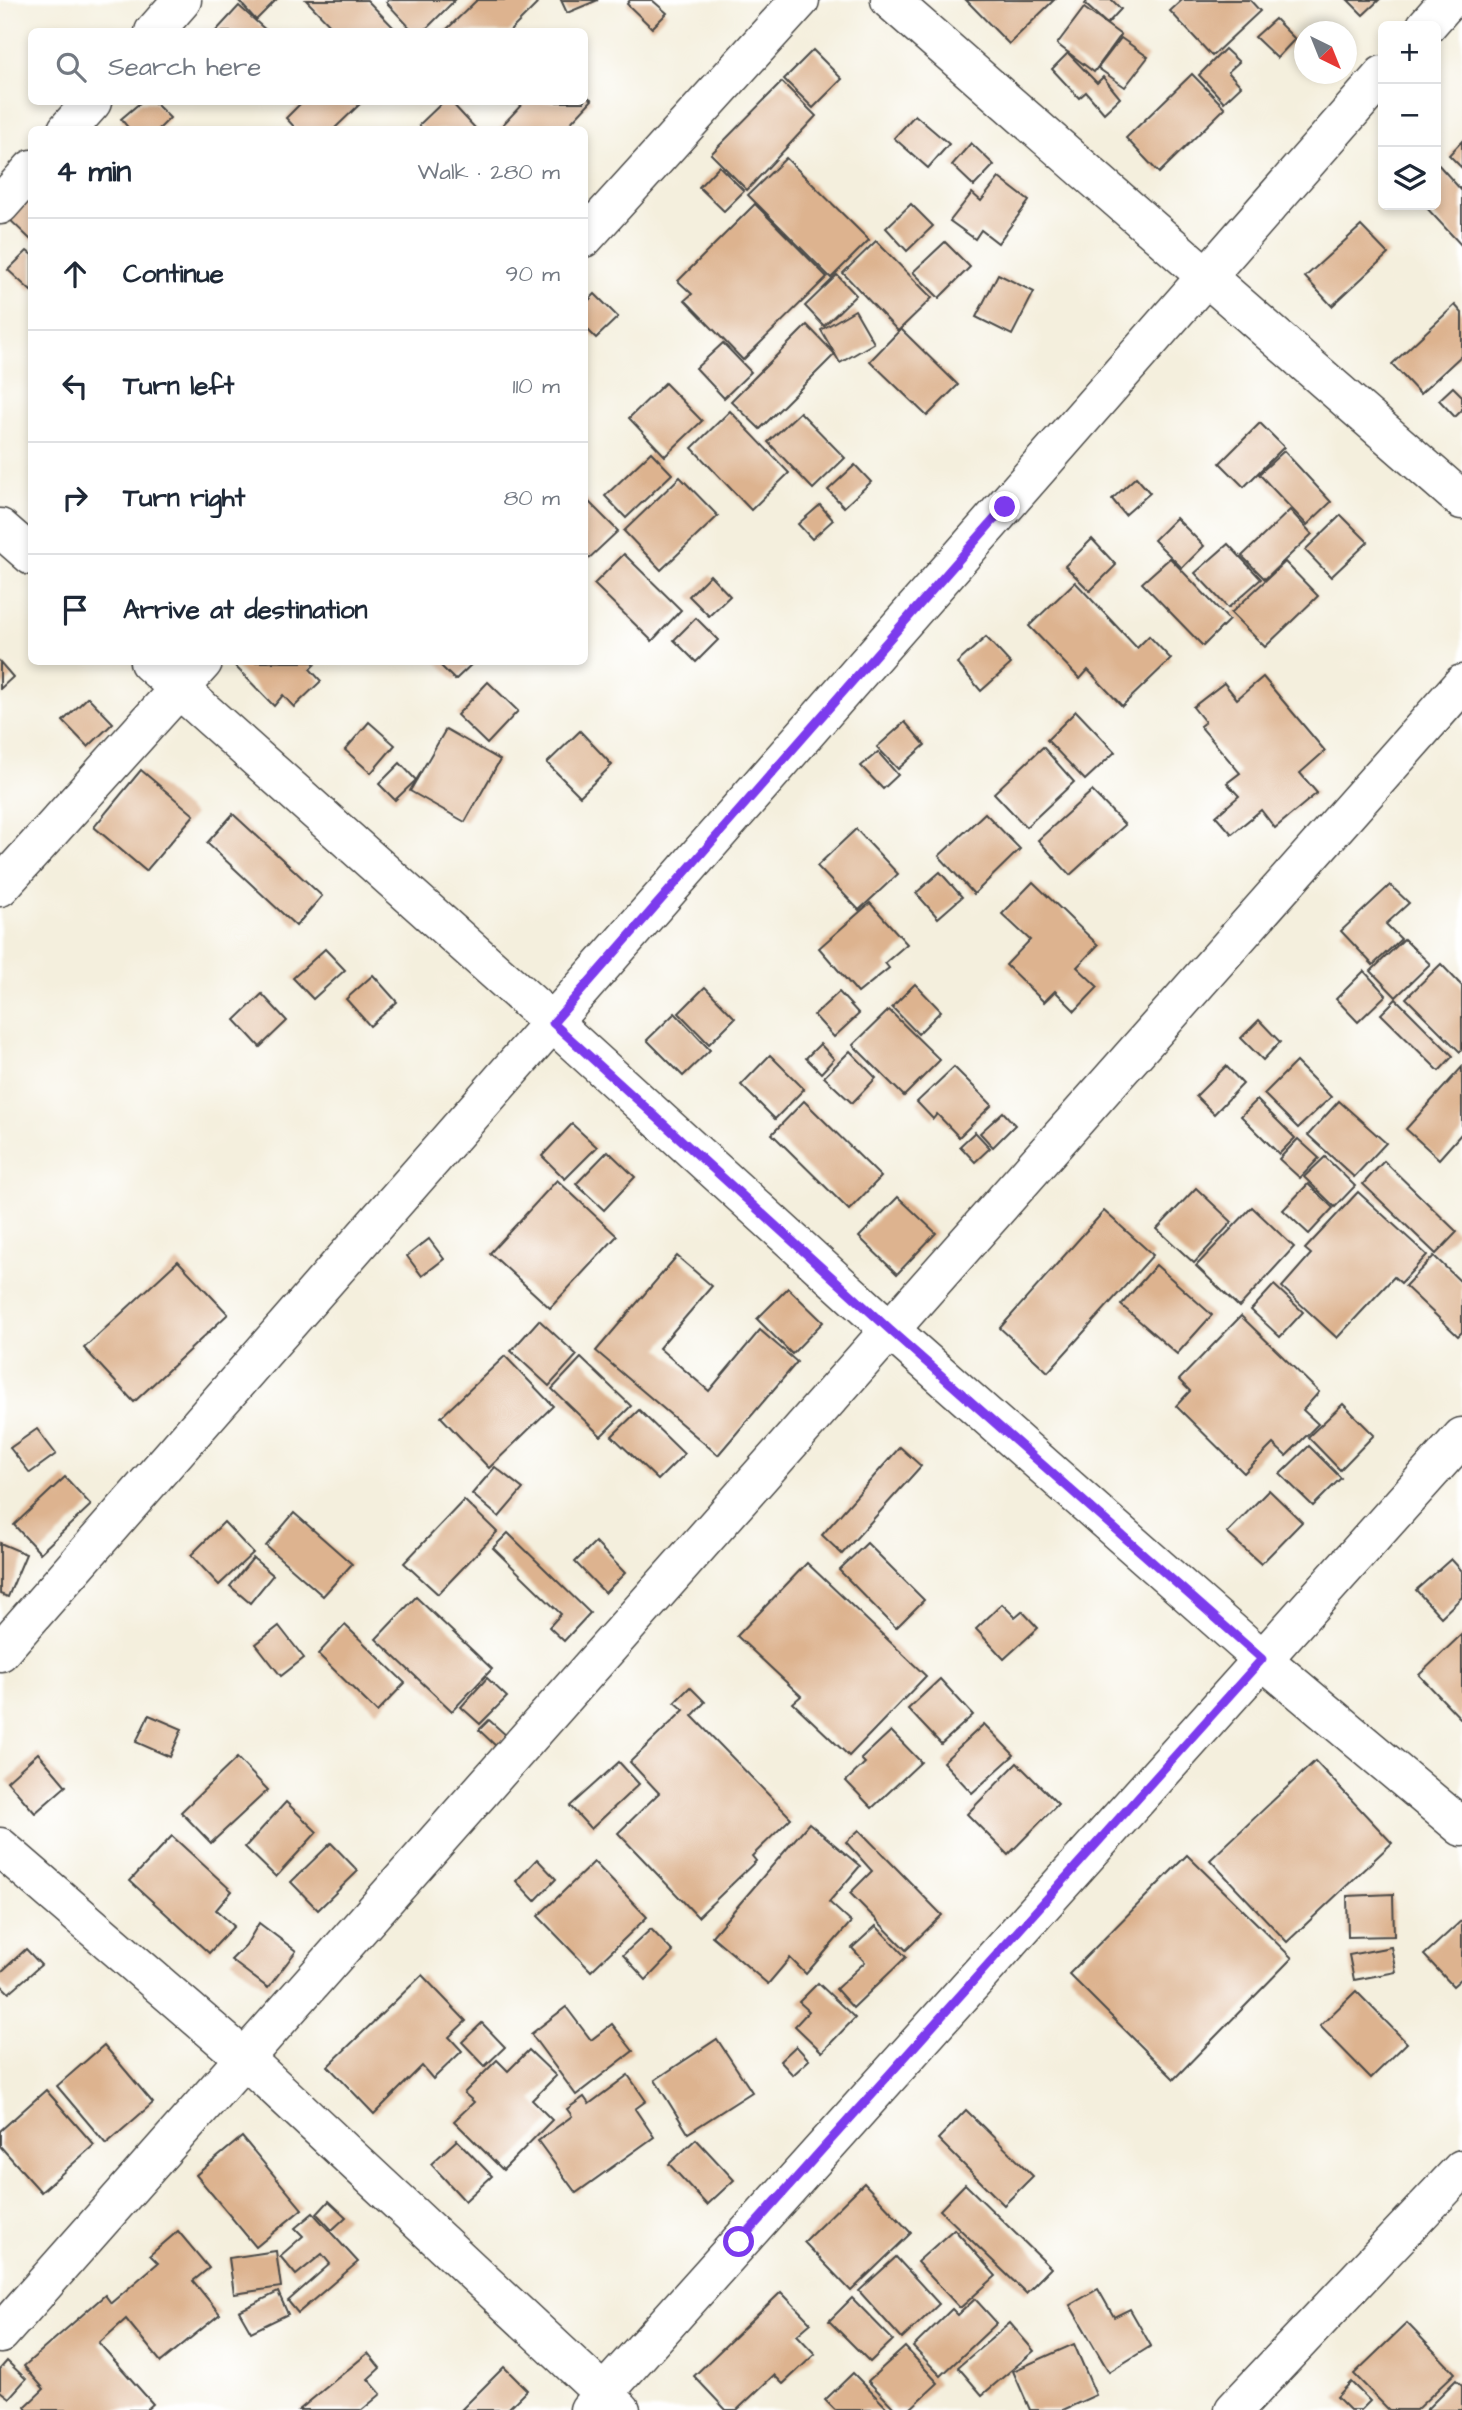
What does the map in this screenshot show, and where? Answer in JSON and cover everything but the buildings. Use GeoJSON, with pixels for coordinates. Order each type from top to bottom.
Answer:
{"type":"FeatureCollection","features":[{"type":"Feature","properties":{"kind":"street"},"geometry":{"type":"LineString","coordinates":[[158,28],[182,0]]}},
{"type":"Feature","properties":{"kind":"street"},"geometry":{"type":"LineString","coordinates":[[588,234],[800,0]]}},
{"type":"Feature","properties":{"kind":"street"},"geometry":{"type":"LineString","coordinates":[[890,0],[1462,500]]}},
{"type":"Feature","properties":{"kind":"street"},"geometry":{"type":"LineString","coordinates":[[1430,21],[1449,0]]}},
{"type":"Feature","properties":{"kind":"street"},"geometry":{"type":"LineString","coordinates":[[0,1652],[1378,81]]}},
{"type":"Feature","properties":{"kind":"street"},"geometry":{"type":"LineString","coordinates":[[71,126],[89,105]]}},
{"type":"Feature","properties":{"kind":"street"},"geometry":{"type":"LineString","coordinates":[[0,205],[28,174]]}},
{"type":"Feature","properties":{"kind":"street"},"geometry":{"type":"LineString","coordinates":[[0,528],[28,552]]}},
{"type":"Feature","properties":{"kind":"street"},"geometry":{"type":"LineString","coordinates":[[159,665],[191,675],[553,1023],[890,1330],[1262,1659],[1462,1827]]}},
{"type":"Feature","properties":{"kind":"street"},"geometry":{"type":"LineString","coordinates":[[0,887],[191,675]]}},
{"type":"Feature","properties":{"kind":"street"},"geometry":{"type":"LineString","coordinates":[[0,2334],[1462,684]]}},
{"type":"Feature","properties":{"kind":"street"},"geometry":{"type":"LineString","coordinates":[[0,1847],[244,2058],[604,2405],[1262,1659],[1462,1437]]}},
{"type":"Feature","properties":{"kind":"street"},"geometry":{"type":"LineString","coordinates":[[1234,2410],[1462,2169]]}},
{"type":"Feature","properties":{"kind":"route"},"geometry":{"type":"LineString","coordinates":[[739,2242],[1262,1659],[890,1330],[553,1023],[1005,507]]}}]}
